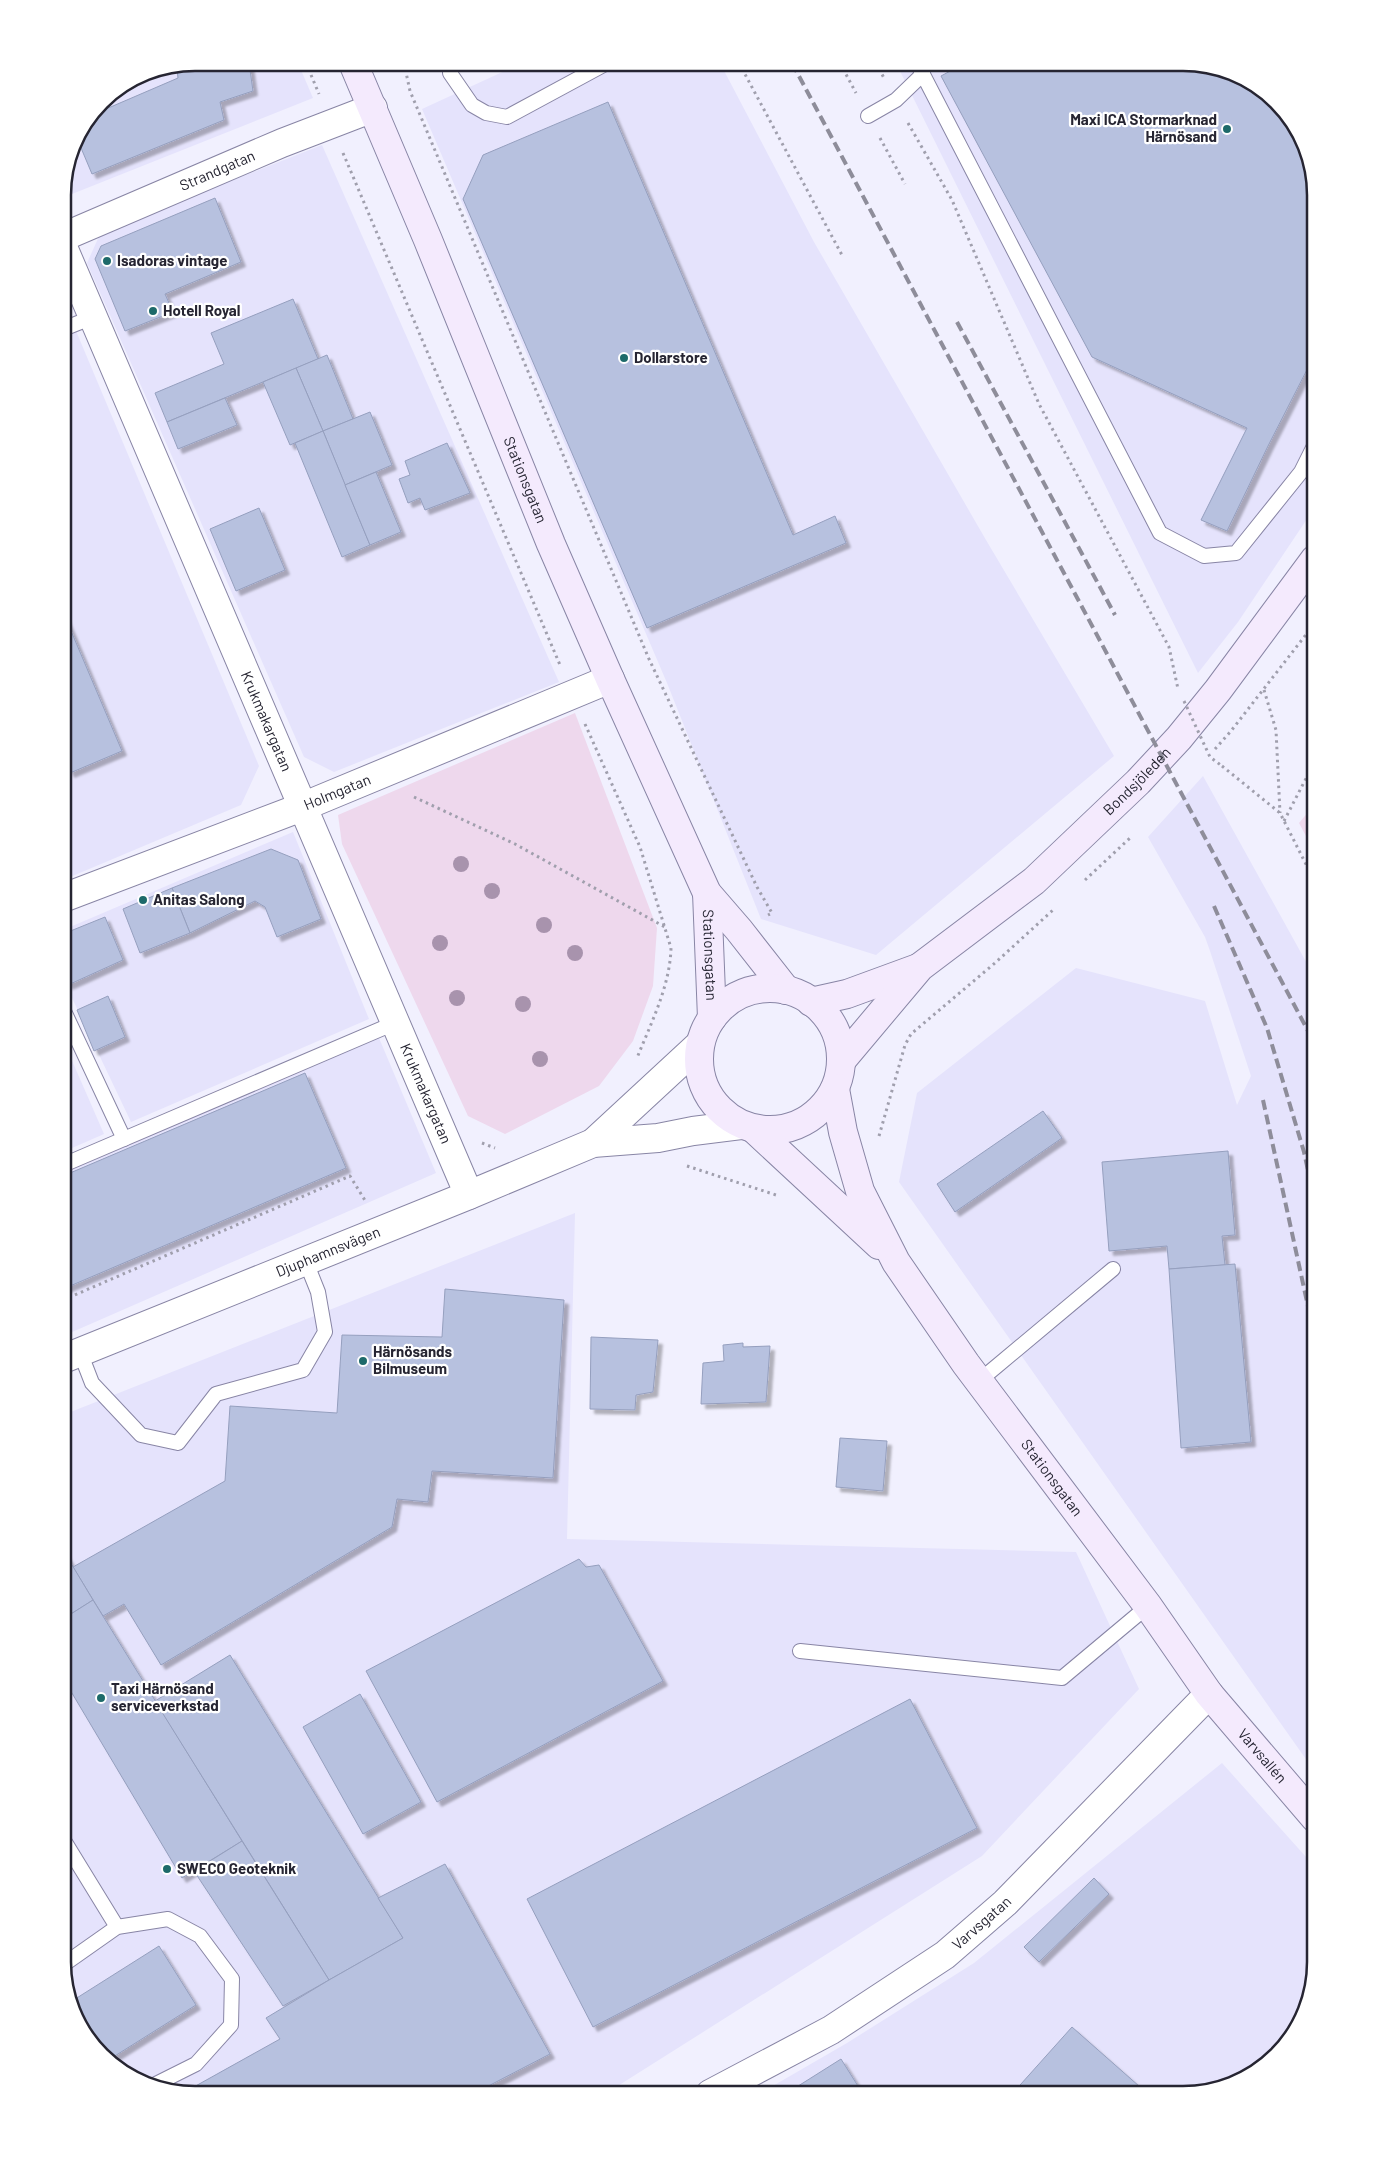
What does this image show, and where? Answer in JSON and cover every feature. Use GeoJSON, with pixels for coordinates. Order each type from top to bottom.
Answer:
{"type":"FeatureCollection","features":[{"type":"Feature","properties":{"kind":"main road","name":"Stationsgatan"},"geometry":{"type":"LineString","coordinates":[[357,71],[551,544],[707,893],[786,990]]}},
{"type":"Feature","properties":{"kind":"main road","name":"Bondsjöleden"},"geometry":{"type":"LineString","coordinates":[[841,1061],[920,967],[1034,881],[1138,782],[1179,738],[1218,690],[1307,571]]}},
{"type":"Feature","properties":{"kind":"main road","name":"Stationsgatan"},"geometry":{"type":"LineString","coordinates":[[707,893],[712,1018]]}},
{"type":"Feature","properties":{"kind":"main road","name":"Bondsjöleden"},"geometry":{"type":"LineString","coordinates":[[811,1002],[847,994],[920,967]]}},
{"type":"Feature","properties":{"kind":"main road"},"geometry":{"type":"LineString","coordinates":[[772,988],[786,990],[811,1002],[821,1010],[832,1027],[840,1047],[839,1075],[834,1089],[819,1111],[801,1123],[781,1129],[748,1127],[719,1109],[706,1090],[700,1072],[700,1044],[712,1018],[732,999],[749,992],[772,988]]}},
{"type":"Feature","properties":{"kind":"main road","name":"Stationsgatan"},"geometry":{"type":"LineString","coordinates":[[834,1089],[843,1132],[860,1191],[896,1262],[979,1381],[1148,1606],[1209,1694]]}},
{"type":"Feature","properties":{"kind":"main road","name":"Stationsgatan"},"geometry":{"type":"LineString","coordinates":[[748,1127],[896,1262]]}},
{"type":"Feature","properties":{"kind":"main road","name":"Varvsallén"},"geometry":{"type":"LineString","coordinates":[[1209,1694],[1307,1808]]}},
{"type":"Feature","properties":{"kind":"street","name":"Strandgatan"},"geometry":{"type":"LineString","coordinates":[[72,233],[282,143],[373,108]]}},
{"type":"Feature","properties":{"kind":"street","name":"Krukmakargatan"},"geometry":{"type":"LineString","coordinates":[[72,268],[470,1195]]}},
{"type":"Feature","properties":{"kind":"street","name":"Holmgatan"},"geometry":{"type":"LineString","coordinates":[[72,895],[302,807],[610,679]]}},
{"type":"Feature","properties":{"kind":"street","name":"Djuphamnsvägen"},"geometry":{"type":"LineString","coordinates":[[593,1143],[700,1044]]}},
{"type":"Feature","properties":{"kind":"street","name":"Djuphamnsvägen"},"geometry":{"type":"LineString","coordinates":[[72,1355],[306,1262],[593,1143],[658,1138],[693,1130],[748,1127]]}},
{"type":"Feature","properties":{"kind":"street","name":"Varvsgatan"},"geometry":{"type":"LineString","coordinates":[[726,2086],[831,2030],[945,1956],[1005,1902],[1209,1694]]}},
{"type":"Feature","properties":{"kind":"lane"},"geometry":{"type":"LineString","coordinates":[[450,73],[472,105],[486,113],[507,116],[591,71]]}},
{"type":"Feature","properties":{"kind":"lane"},"geometry":{"type":"LineString","coordinates":[[868,116],[896,100],[917,72]]}},
{"type":"Feature","properties":{"kind":"lane"},"geometry":{"type":"LineString","coordinates":[[922,72],[1160,533],[1204,556],[1236,553],[1301,472],[1307,461]]}},
{"type":"Feature","properties":{"kind":"lane"},"geometry":{"type":"LineString","coordinates":[[72,325],[93,317]]}},
{"type":"Feature","properties":{"kind":"lane"},"geometry":{"type":"LineString","coordinates":[[71,1161],[395,1023]]}},
{"type":"Feature","properties":{"kind":"lane"},"geometry":{"type":"LineString","coordinates":[[72,1027],[124,1139]]}},
{"type":"Feature","properties":{"kind":"lane"},"geometry":{"type":"LineString","coordinates":[[72,1355],[92,1383],[142,1435],[178,1443],[216,1394],[303,1370],[325,1332],[318,1292],[306,1262]]}},
{"type":"Feature","properties":{"kind":"lane"},"geometry":{"type":"LineString","coordinates":[[979,1381],[1113,1269]]}},
{"type":"Feature","properties":{"kind":"lane"},"geometry":{"type":"LineString","coordinates":[[800,1651],[1062,1678],[1148,1606]]}},
{"type":"Feature","properties":{"kind":"lane"},"geometry":{"type":"LineString","coordinates":[[71,1854],[117,1928]]}},
{"type":"Feature","properties":{"kind":"lane"},"geometry":{"type":"LineString","coordinates":[[71,1960],[117,1928],[168,1919],[200,1936],[232,1980],[231,2025],[196,2064],[162,2081]]}},
{"type":"Feature","properties":{"kind":"path"},"geometry":{"type":"LineString","coordinates":[[310,71],[572,694],[640,847],[666,927],[671,948],[664,991],[633,1066]]}},
{"type":"Feature","properties":{"kind":"path"},"geometry":{"type":"LineString","coordinates":[[406,71],[410,91],[649,659],[753,878],[772,913]]}},
{"type":"Feature","properties":{"kind":"path"},"geometry":{"type":"LineString","coordinates":[[744,72],[843,257]]}},
{"type":"Feature","properties":{"kind":"path"},"geometry":{"type":"LineString","coordinates":[[881,72],[952,200],[1039,404],[1168,647],[1176,683],[1180,692]]}},
{"type":"Feature","properties":{"kind":"path"},"geometry":{"type":"LineString","coordinates":[[1264,689],[1276,730],[1280,813],[1307,865]]}},
{"type":"Feature","properties":{"kind":"path"},"geometry":{"type":"LineString","coordinates":[[1184,700],[1210,757],[1280,813]]}},
{"type":"Feature","properties":{"kind":"path"},"geometry":{"type":"LineString","coordinates":[[1284,821],[1307,778]]}},
{"type":"Feature","properties":{"kind":"path"},"geometry":{"type":"LineString","coordinates":[[413,796],[516,844],[666,927]]}},
{"type":"Feature","properties":{"kind":"path"},"geometry":{"type":"LineString","coordinates":[[458,1169],[499,1150],[474,1139]]}},
{"type":"Feature","properties":{"kind":"path"},"geometry":{"type":"LineString","coordinates":[[686,1166],[777,1196]]}},
{"type":"Feature","properties":{"kind":"path"},"geometry":{"type":"LineString","coordinates":[[71,1296],[350,1176],[371,1210]]}},
{"type":"Feature","properties":{"kind":"shaded area"},"geometry":{"type":"Polygon","coordinates":[[[301,71],[313,98],[72,194],[75,163],[92,126],[113,102],[133,88],[155,78],[179,72],[301,71]]]}},
{"type":"Feature","properties":{"kind":"shaded area"},"geometry":{"type":"Polygon","coordinates":[[[504,71],[724,72],[814,242],[986,540],[1114,756],[876,955],[761,919],[667,683],[422,109],[504,71]]]}},
{"type":"Feature","properties":{"kind":"shaded area"},"geometry":{"type":"Polygon","coordinates":[[[900,72],[1191,72],[1207,74],[1238,84],[1252,92],[1276,113],[1294,140],[1303,163],[1307,195],[1307,519],[1238,622],[1198,673],[900,72]]]}},
{"type":"Feature","properties":{"kind":"shaded area"},"geometry":{"type":"Polygon","coordinates":[[[322,145],[559,682],[334,772],[304,757],[87,263],[101,232],[322,145]]]}},
{"type":"Feature","properties":{"kind":"shaded area"},"geometry":{"type":"Polygon","coordinates":[[[72,321],[259,766],[241,805],[72,876],[72,321]]]}},
{"type":"Feature","properties":{"kind":"shaded area"},"geometry":{"type":"Polygon","coordinates":[[[575,713],[657,928],[653,986],[633,1041],[599,1086],[505,1134],[468,1116],[342,844],[338,815],[575,713]]]}},
{"type":"Feature","properties":{"kind":"shaded area"},"geometry":{"type":"Polygon","coordinates":[[[1203,776],[1307,964],[1307,1761],[899,1182],[917,1093],[1076,968],[1205,1001],[1237,1105],[1251,1076],[1210,951],[1205,937],[1148,837],[1203,776]]]}},
{"type":"Feature","properties":{"kind":"shaded area"},"geometry":{"type":"Polygon","coordinates":[[[1307,814],[1307,838],[1299,823],[1307,814]]]}},
{"type":"Feature","properties":{"kind":"shaded area"},"geometry":{"type":"Polygon","coordinates":[[[293,832],[369,1019],[131,1122],[72,997],[72,926],[293,832]]]}},
{"type":"Feature","properties":{"kind":"shaded area"},"geometry":{"type":"Polygon","coordinates":[[[379,1038],[436,1173],[71,1332],[71,1169],[379,1038]]]}},
{"type":"Feature","properties":{"kind":"shaded area"},"geometry":{"type":"Polygon","coordinates":[[[72,1060],[104,1134],[71,1148],[72,1060]]]}},
{"type":"Feature","properties":{"kind":"shaded area"},"geometry":{"type":"Polygon","coordinates":[[[575,1213],[567,1539],[1076,1552],[1139,1689],[982,1856],[619,2085],[187,2085],[155,2079],[126,2065],[102,2044],[84,2017],[72,1978],[71,1412],[575,1213]]]}},
{"type":"Feature","properties":{"kind":"shaded area"},"geometry":{"type":"Polygon","coordinates":[[[1222,1763],[1307,1858],[1307,1962],[1303,1994],[1290,2024],[1271,2050],[1238,2073],[1199,2085],[1183,2086],[774,2086],[847,2043],[974,1963],[1222,1763]]]}},
{"type":"Feature","properties":{"kind":"building"},"geometry":{"type":"Polygon","coordinates":[[[250,71],[253,91],[220,102],[224,120],[92,174],[81,148],[92,126],[102,113],[106,109],[178,78],[177,72],[179,72],[250,71]]]}},
{"type":"Feature","properties":{"kind":"building"},"geometry":{"type":"Polygon","coordinates":[[[949,72],[1191,72],[1207,74],[1238,84],[1252,92],[1276,113],[1286,126],[1300,155],[1306,179],[1307,370],[1227,531],[1201,520],[1247,428],[1092,357],[941,76],[949,72]]]}},
{"type":"Feature","properties":{"kind":"building","name":"Dollarstore"},"geometry":{"type":"Polygon","coordinates":[[[608,102],[793,535],[835,516],[846,543],[647,628],[463,199],[483,155],[608,102]]]}},
{"type":"Feature","properties":{"kind":"building"},"geometry":{"type":"Polygon","coordinates":[[[215,198],[241,262],[165,294],[173,312],[125,331],[95,259],[101,246],[215,198]]]}},
{"type":"Feature","properties":{"kind":"building"},"geometry":{"type":"Polygon","coordinates":[[[293,299],[318,359],[167,422],[155,393],[224,364],[211,333],[293,299]]]}},
{"type":"Feature","properties":{"kind":"building"},"geometry":{"type":"Polygon","coordinates":[[[327,355],[353,419],[323,431],[296,368],[327,355]]]}},
{"type":"Feature","properties":{"kind":"building"},"geometry":{"type":"Polygon","coordinates":[[[296,368],[323,431],[290,445],[263,382],[296,368]]]}},
{"type":"Feature","properties":{"kind":"building"},"geometry":{"type":"Polygon","coordinates":[[[225,398],[237,425],[178,449],[167,422],[225,398]]]}},
{"type":"Feature","properties":{"kind":"building"},"geometry":{"type":"Polygon","coordinates":[[[370,412],[392,465],[345,485],[323,431],[370,412]]]}},
{"type":"Feature","properties":{"kind":"building"},"geometry":{"type":"Polygon","coordinates":[[[323,431],[370,545],[342,557],[295,443],[323,431]]]}},
{"type":"Feature","properties":{"kind":"building"},"geometry":{"type":"Polygon","coordinates":[[[447,443],[470,493],[425,510],[420,498],[408,503],[399,479],[410,475],[405,461],[447,443]]]}},
{"type":"Feature","properties":{"kind":"building"},"geometry":{"type":"Polygon","coordinates":[[[376,472],[401,532],[370,545],[345,485],[376,472]]]}},
{"type":"Feature","properties":{"kind":"building"},"geometry":{"type":"Polygon","coordinates":[[[259,508],[285,570],[236,591],[210,529],[259,508]]]}},
{"type":"Feature","properties":{"kind":"building"},"geometry":{"type":"Polygon","coordinates":[[[72,633],[122,751],[72,772],[72,633]]]}},
{"type":"Feature","properties":{"kind":"building"},"geometry":{"type":"Polygon","coordinates":[[[271,849],[298,860],[321,919],[277,937],[265,907],[255,901],[190,933],[172,888],[271,849]]]}},
{"type":"Feature","properties":{"kind":"building"},"geometry":{"type":"Polygon","coordinates":[[[172,888],[190,933],[140,953],[123,909],[172,888]]]}},
{"type":"Feature","properties":{"kind":"building"},"geometry":{"type":"Polygon","coordinates":[[[105,917],[123,960],[72,983],[72,931],[105,917]]]}},
{"type":"Feature","properties":{"kind":"building"},"geometry":{"type":"Polygon","coordinates":[[[108,996],[125,1037],[94,1051],[77,1010],[108,996]]]}},
{"type":"Feature","properties":{"kind":"building"},"geometry":{"type":"Polygon","coordinates":[[[305,1073],[346,1168],[71,1285],[71,1172],[305,1073]]]}},
{"type":"Feature","properties":{"kind":"building"},"geometry":{"type":"Polygon","coordinates":[[[1043,1111],[1062,1138],[955,1212],[937,1184],[1043,1111]]]}},
{"type":"Feature","properties":{"kind":"building"},"geometry":{"type":"Polygon","coordinates":[[[1228,1151],[1235,1235],[1222,1236],[1225,1265],[1169,1269],[1167,1246],[1109,1251],[1102,1162],[1228,1151]]]}},
{"type":"Feature","properties":{"kind":"building"},"geometry":{"type":"Polygon","coordinates":[[[1235,1264],[1251,1442],[1181,1448],[1169,1269],[1235,1264]]]}},
{"type":"Feature","properties":{"kind":"building"},"geometry":{"type":"Polygon","coordinates":[[[445,1289],[564,1300],[553,1478],[432,1471],[428,1502],[397,1499],[392,1527],[161,1665],[124,1604],[103,1616],[73,1567],[225,1481],[230,1406],[337,1413],[342,1335],[442,1337],[445,1289]]]}},
{"type":"Feature","properties":{"kind":"building"},"geometry":{"type":"Polygon","coordinates":[[[591,1337],[658,1340],[653,1392],[636,1395],[635,1410],[590,1409],[591,1337]]]}},
{"type":"Feature","properties":{"kind":"building"},"geometry":{"type":"Polygon","coordinates":[[[743,1343],[743,1347],[770,1346],[766,1402],[701,1404],[703,1363],[724,1361],[723,1345],[743,1343]]]}},
{"type":"Feature","properties":{"kind":"building"},"geometry":{"type":"Polygon","coordinates":[[[840,1438],[887,1441],[883,1491],[836,1487],[840,1438]]]}},
{"type":"Feature","properties":{"kind":"building"},"geometry":{"type":"Polygon","coordinates":[[[579,1559],[586,1567],[599,1565],[663,1681],[437,1802],[366,1671],[579,1559]]]}},
{"type":"Feature","properties":{"kind":"building"},"geometry":{"type":"Polygon","coordinates":[[[71,1564],[93,1600],[71,1614],[71,1564]]]}},
{"type":"Feature","properties":{"kind":"building"},"geometry":{"type":"Polygon","coordinates":[[[93,1600],[242,1841],[182,1878],[71,1692],[71,1614],[93,1600]]]}},
{"type":"Feature","properties":{"kind":"building"},"geometry":{"type":"Polygon","coordinates":[[[230,1655],[403,1938],[329,1980],[155,1701],[230,1655]]]}},
{"type":"Feature","properties":{"kind":"building"},"geometry":{"type":"Polygon","coordinates":[[[360,1694],[421,1802],[363,1834],[303,1727],[360,1694]]]}},
{"type":"Feature","properties":{"kind":"building"},"geometry":{"type":"Polygon","coordinates":[[[910,1699],[977,1828],[593,2027],[527,1899],[910,1699]]]}},
{"type":"Feature","properties":{"kind":"building"},"geometry":{"type":"Polygon","coordinates":[[[242,1841],[329,1980],[283,2006],[194,1871],[242,1841]]]}},
{"type":"Feature","properties":{"kind":"building"},"geometry":{"type":"Polygon","coordinates":[[[445,1864],[550,2054],[490,2085],[197,2085],[280,2039],[266,2018],[403,1938],[378,1898],[445,1864]]]}},
{"type":"Feature","properties":{"kind":"building"},"geometry":{"type":"Polygon","coordinates":[[[1094,1878],[1109,1894],[1039,1962],[1024,1947],[1094,1878]]]}},
{"type":"Feature","properties":{"kind":"building"},"geometry":{"type":"Polygon","coordinates":[[[159,1946],[196,2005],[115,2056],[92,2031],[84,2017],[77,1998],[159,1946]]]}},
{"type":"Feature","properties":{"kind":"building"},"geometry":{"type":"Polygon","coordinates":[[[1072,2027],[1139,2086],[1019,2086],[1072,2027]]]}},
{"type":"Feature","properties":{"kind":"building"},"geometry":{"type":"Polygon","coordinates":[[[841,2059],[858,2086],[799,2086],[841,2059]]]}},
{"type":"Feature","properties":{"kind":"railway"},"geometry":{"type":"LineString","coordinates":[[797,72],[1307,1029]]}},
{"type":"Feature","properties":{"kind":"railway"},"geometry":{"type":"LineString","coordinates":[[957,322],[1115,615]]}},
{"type":"Feature","properties":{"kind":"railway"},"geometry":{"type":"LineString","coordinates":[[1214,906],[1267,1028],[1307,1166]]}},
{"type":"Feature","properties":{"kind":"railway"},"geometry":{"type":"LineString","coordinates":[[1263,1100],[1307,1302]]}},
{"type":"Feature","properties":{"kind":"place","name":"Maxi ICA Stormarknad Härnösand"},"geometry":{"type":"Point","coordinates":[1227,129]}},
{"type":"Feature","properties":{"kind":"place","name":"Isadoras vintage"},"geometry":{"type":"Point","coordinates":[107,261]}},
{"type":"Feature","properties":{"kind":"place","name":"Hotell Royal"},"geometry":{"type":"Point","coordinates":[153,311]}},
{"type":"Feature","properties":{"kind":"place","name":"Dollarstore"},"geometry":{"type":"Point","coordinates":[624,358]}},
{"type":"Feature","properties":{"kind":"place","name":"Anitas Salong"},"geometry":{"type":"Point","coordinates":[143,900]}},
{"type":"Feature","properties":{"kind":"place","name":"Härnösands Bilmuseum"},"geometry":{"type":"Point","coordinates":[363,1361]}},
{"type":"Feature","properties":{"kind":"place","name":"Taxi Härnösand serviceverkstad"},"geometry":{"type":"Point","coordinates":[101,1698]}},
{"type":"Feature","properties":{"kind":"place","name":"SWECO Geoteknik"},"geometry":{"type":"Point","coordinates":[167,1869]}}]}
